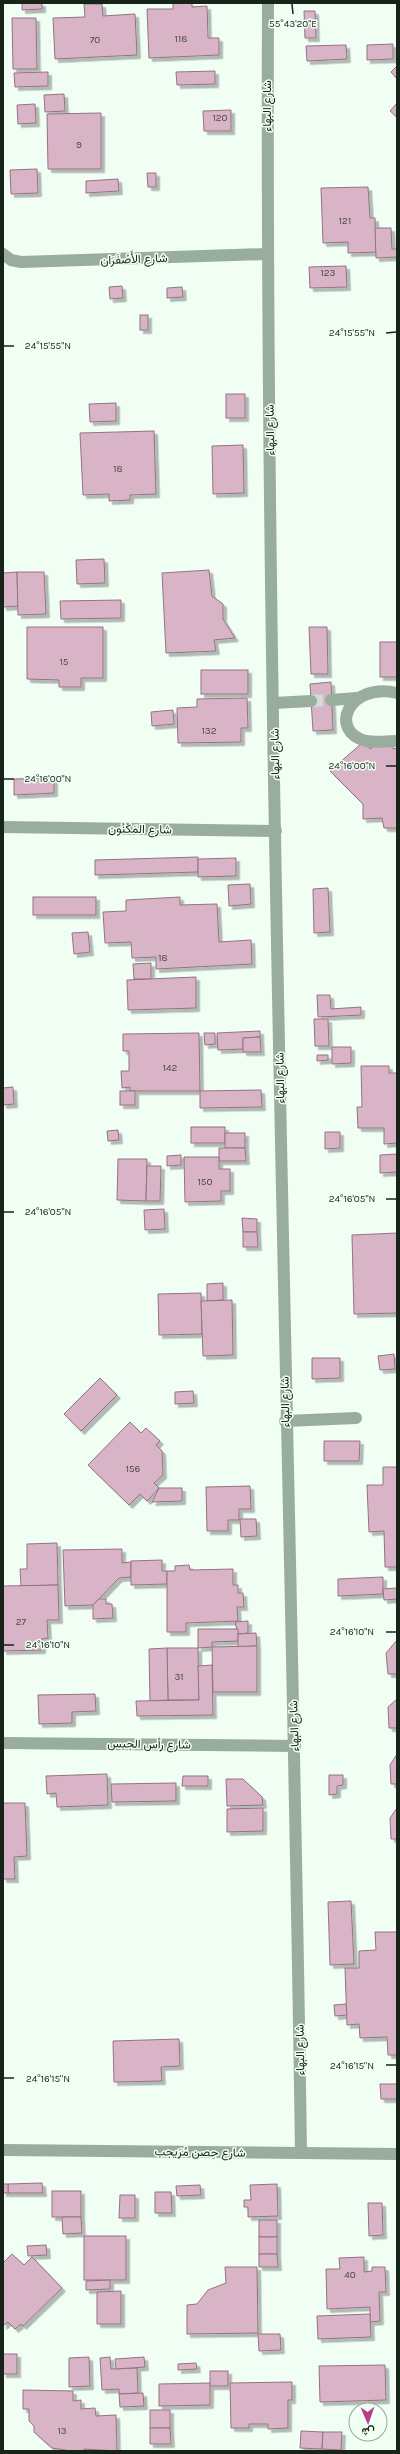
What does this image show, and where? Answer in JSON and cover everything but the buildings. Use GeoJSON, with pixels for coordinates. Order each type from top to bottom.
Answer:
{"type":"FeatureCollection","features":[{"type":"Feature","properties":{"kind":"street","name":"شارع البهاء"},"geometry":{"type":"LineString","coordinates":[[268,3],[267,254],[286,1421],[295,1746],[301,2153]]}},
{"type":"Feature","properties":{"kind":"street","name":"شارع الأَصْفَرَان"},"geometry":{"type":"LineString","coordinates":[[3,254],[11,260],[22,262],[267,254]]}},
{"type":"Feature","properties":{"kind":"street"},"geometry":{"type":"LineString","coordinates":[[332,700],[357,698],[374,692],[397,693]]}},
{"type":"Feature","properties":{"kind":"street"},"geometry":{"type":"LineString","coordinates":[[357,698],[351,704],[347,718],[348,724],[355,735],[371,742],[397,741]]}},
{"type":"Feature","properties":{"kind":"street"},"geometry":{"type":"LineString","coordinates":[[274,703],[311,701]]}},
{"type":"Feature","properties":{"kind":"street","name":"شارع المَكْنُون"},"geometry":{"type":"LineString","coordinates":[[3,827],[276,831]]}},
{"type":"Feature","properties":{"kind":"street"},"geometry":{"type":"LineString","coordinates":[[286,1421],[356,1418]]}},
{"type":"Feature","properties":{"kind":"street","name":"شارع رأس الجبس"},"geometry":{"type":"LineString","coordinates":[[3,1743],[295,1746]]}},
{"type":"Feature","properties":{"kind":"street","name":"شارع حِصن مُرَيجب"},"geometry":{"type":"LineString","coordinates":[[3,2150],[397,2154]]}},
{"type":"Feature","properties":{"kind":"tunnel"},"geometry":{"type":"LineString","coordinates":[[311,701],[331,700]]}}]}
